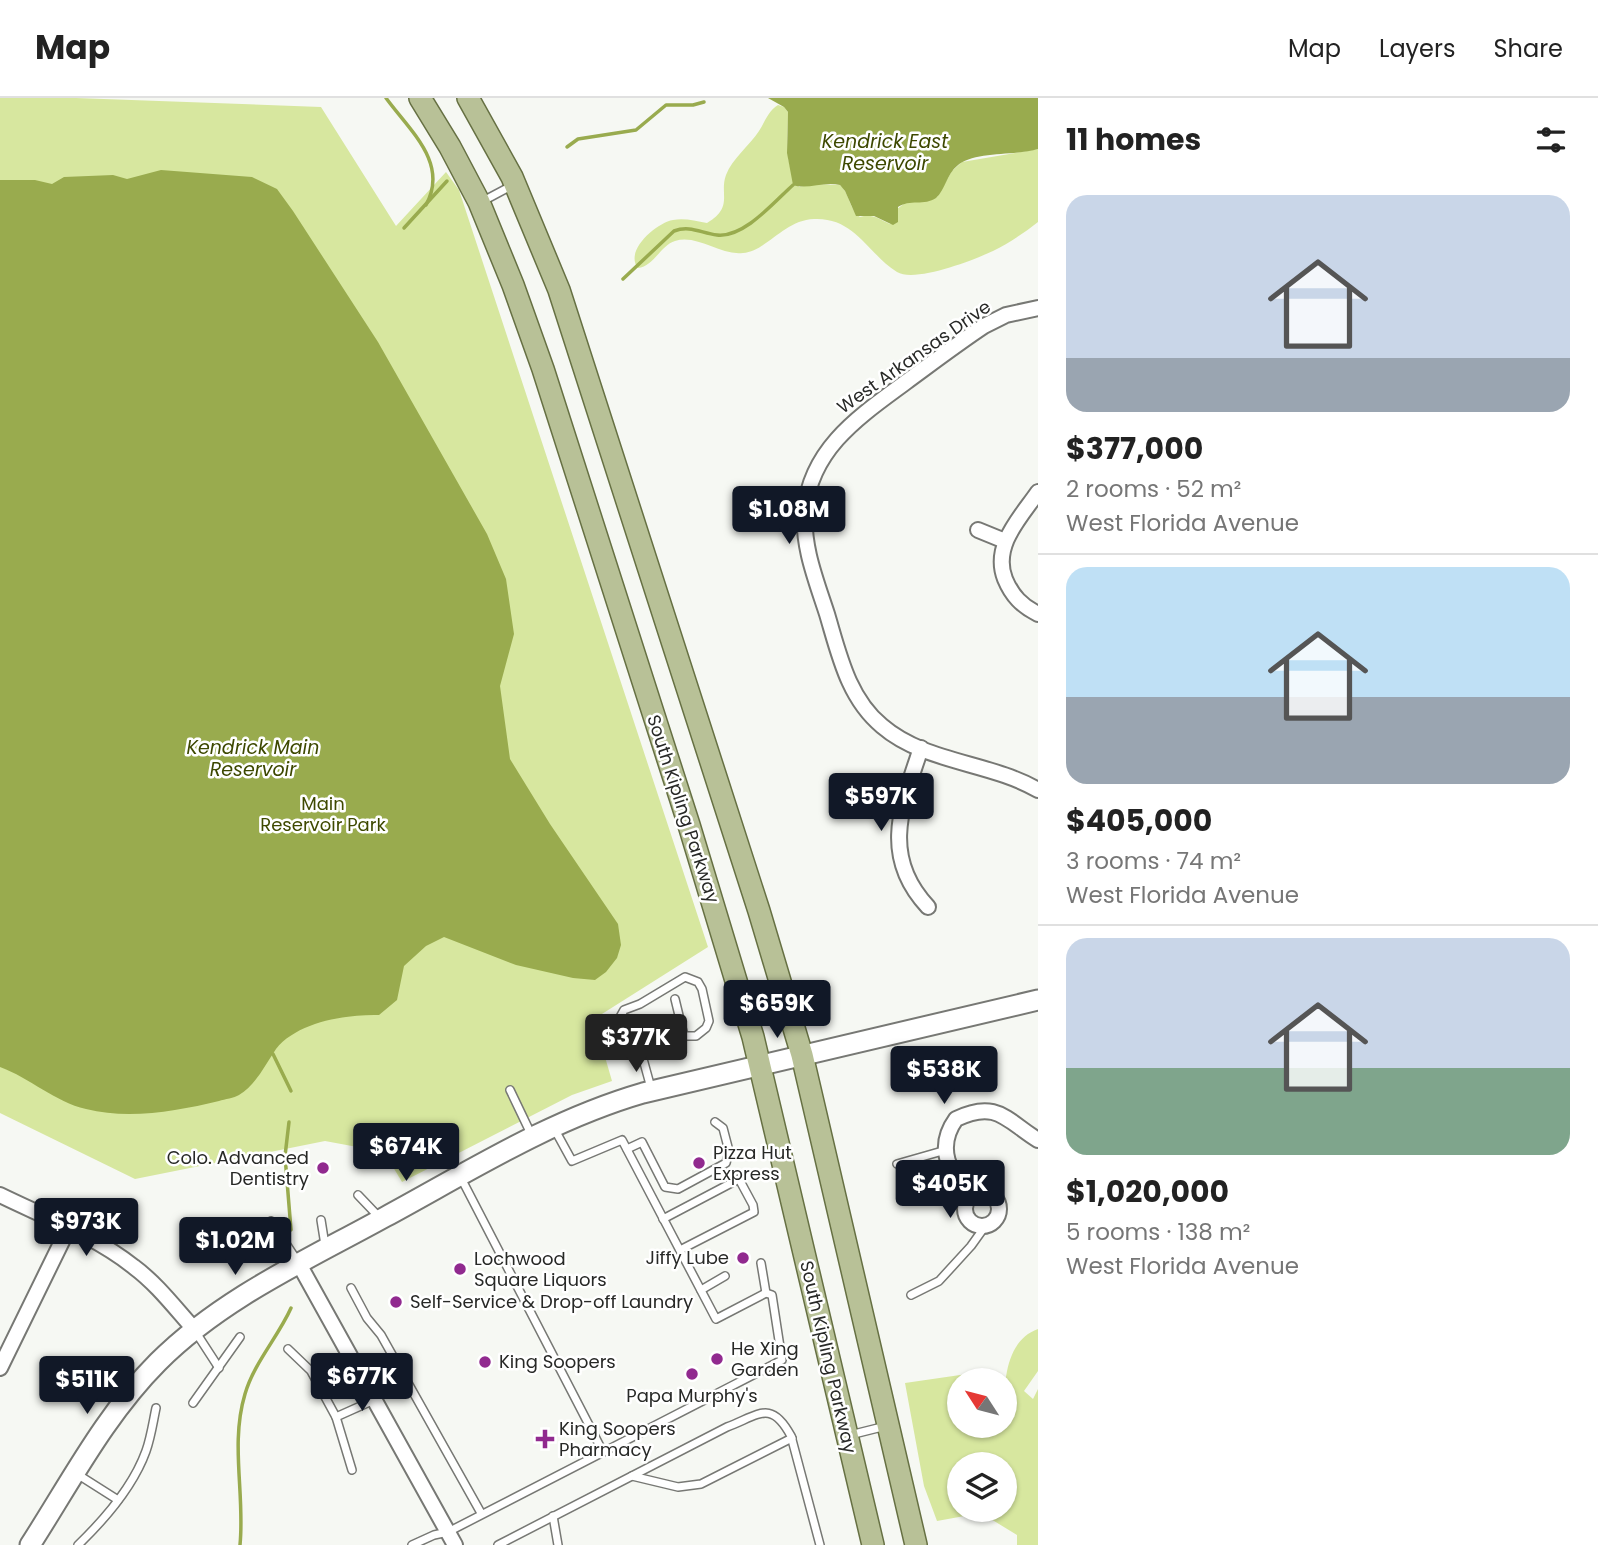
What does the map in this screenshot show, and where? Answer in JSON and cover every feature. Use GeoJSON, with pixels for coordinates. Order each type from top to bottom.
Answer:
{"type":"FeatureCollection","features":[{"type":"Feature","properties":{"kind":"main road","name":"South Kipling Parkway"},"geometry":{"type":"LineString","coordinates":[[420,98],[479,202],[513,285],[543,369],[693,837],[760,1065],[873,1545]]}},
{"type":"Feature","properties":{"kind":"main road"},"geometry":{"type":"LineString","coordinates":[[468,98],[515,184],[563,302],[736,837],[802,1055],[916,1545]]}},
{"type":"Feature","properties":{"kind":"street","name":"West Arkansas Drive"},"geometry":{"type":"LineString","coordinates":[[1038,308],[1024,309],[984,326],[856,419],[828,449],[816,470],[805,512],[807,547],[846,674],[857,698],[881,725],[921,748],[1006,776],[1038,790]]}},
{"type":"Feature","properties":{"kind":"street"},"geometry":{"type":"LineString","coordinates":[[1036,613],[1018,601],[1008,586],[1001,563],[1005,541],[1038,492]]}},
{"type":"Feature","properties":{"kind":"street"},"geometry":{"type":"LineString","coordinates":[[978,530],[1005,541]]}},
{"type":"Feature","properties":{"kind":"street"},"geometry":{"type":"LineString","coordinates":[[921,748],[901,806],[898,831],[909,882],[928,907]]}},
{"type":"Feature","properties":{"kind":"street"},"geometry":{"type":"LineString","coordinates":[[30,1545],[125,1399],[157,1363],[194,1329],[245,1294],[532,1136],[600,1106],[652,1091],[1038,1000]]}},
{"type":"Feature","properties":{"kind":"street"},"geometry":{"type":"LineString","coordinates":[[970,1197],[954,1178],[947,1150],[947,1139],[956,1119],[974,1112],[997,1112],[1038,1140]]}},
{"type":"Feature","properties":{"kind":"street"},"geometry":{"type":"LineString","coordinates":[[980,1192],[986,1192],[996,1198],[998,1203],[996,1219],[986,1225],[975,1224],[968,1217],[966,1207],[970,1197],[980,1192]]}},
{"type":"Feature","properties":{"kind":"street"},"geometry":{"type":"LineString","coordinates":[[0,1195],[111,1250],[158,1287],[194,1329]]}},
{"type":"Feature","properties":{"kind":"street"},"geometry":{"type":"LineString","coordinates":[[0,1368],[68,1229]]}},
{"type":"Feature","properties":{"kind":"street"},"geometry":{"type":"LineString","coordinates":[[299,1264],[455,1545]]}},
{"type":"Feature","properties":{"kind":"lane"},"geometry":{"type":"LineString","coordinates":[[479,202],[515,184]]}},
{"type":"Feature","properties":{"kind":"lane"},"geometry":{"type":"LineString","coordinates":[[685,977],[691,978],[702,989],[709,1021],[706,1028],[696,1036],[684,1036],[629,1051],[619,1019],[624,1010],[640,1004],[672,983],[685,977]]}},
{"type":"Feature","properties":{"kind":"lane"},"geometry":{"type":"LineString","coordinates":[[675,999],[684,1036]]}},
{"type":"Feature","properties":{"kind":"lane"},"geometry":{"type":"LineString","coordinates":[[640,1048],[652,1091]]}},
{"type":"Feature","properties":{"kind":"lane"},"geometry":{"type":"LineString","coordinates":[[510,1090],[532,1136]]}},
{"type":"Feature","properties":{"kind":"lane"},"geometry":{"type":"LineString","coordinates":[[626,1149],[642,1142],[665,1187],[678,1189],[726,1163],[729,1151],[723,1128],[715,1122]]}},
{"type":"Feature","properties":{"kind":"lane"},"geometry":{"type":"LineString","coordinates":[[412,1545],[447,1532],[782,1360],[772,1295],[766,1293],[716,1319],[622,1140],[572,1161],[552,1126]]}},
{"type":"Feature","properties":{"kind":"lane"},"geometry":{"type":"LineString","coordinates":[[897,1164],[947,1150]]}},
{"type":"Feature","properties":{"kind":"lane"},"geometry":{"type":"LineString","coordinates":[[460,1176],[603,1452]]}},
{"type":"Feature","properties":{"kind":"lane"},"geometry":{"type":"LineString","coordinates":[[663,1219],[739,1180],[754,1212],[680,1250]]}},
{"type":"Feature","properties":{"kind":"lane"},"geometry":{"type":"LineString","coordinates":[[358,1195],[381,1219]]}},
{"type":"Feature","properties":{"kind":"lane"},"geometry":{"type":"LineString","coordinates":[[321,1220],[325,1250]]}},
{"type":"Feature","properties":{"kind":"lane"},"geometry":{"type":"LineString","coordinates":[[229,1252],[271,1221],[299,1264]]}},
{"type":"Feature","properties":{"kind":"lane"},"geometry":{"type":"LineString","coordinates":[[911,1295],[939,1281],[986,1225]]}},
{"type":"Feature","properties":{"kind":"lane"},"geometry":{"type":"LineString","coordinates":[[761,1264],[766,1293]]}},
{"type":"Feature","properties":{"kind":"lane"},"geometry":{"type":"LineString","coordinates":[[701,1290],[725,1276]]}},
{"type":"Feature","properties":{"kind":"lane"},"geometry":{"type":"LineString","coordinates":[[351,1289],[367,1318],[381,1335],[481,1513]]}},
{"type":"Feature","properties":{"kind":"lane"},"geometry":{"type":"LineString","coordinates":[[194,1329],[219,1368]]}},
{"type":"Feature","properties":{"kind":"lane"},"geometry":{"type":"LineString","coordinates":[[193,1403],[240,1338]]}},
{"type":"Feature","properties":{"kind":"lane"},"geometry":{"type":"LineString","coordinates":[[288,1349],[311,1371],[336,1417],[352,1470]]}},
{"type":"Feature","properties":{"kind":"lane"},"geometry":{"type":"LineString","coordinates":[[336,1417],[375,1400]]}},
{"type":"Feature","properties":{"kind":"lane"},"geometry":{"type":"LineString","coordinates":[[78,1545],[118,1500],[146,1450],[156,1408]]}},
{"type":"Feature","properties":{"kind":"lane"},"geometry":{"type":"LineString","coordinates":[[498,1545],[727,1427],[767,1412],[775,1413],[784,1422],[792,1438],[820,1545]]}},
{"type":"Feature","properties":{"kind":"lane"},"geometry":{"type":"LineString","coordinates":[[846,1436],[887,1426]]}},
{"type":"Feature","properties":{"kind":"lane"},"geometry":{"type":"LineString","coordinates":[[631,1476],[678,1487],[701,1484],[792,1438]]}},
{"type":"Feature","properties":{"kind":"lane"},"geometry":{"type":"LineString","coordinates":[[75,1473],[118,1500]]}},
{"type":"Feature","properties":{"kind":"lane"},"geometry":{"type":"LineString","coordinates":[[553,1516],[558,1545]]}},
{"type":"Feature","properties":{"kind":"green space","name":"Kendrick Main Reservoir"},"geometry":{"type":"Polygon","coordinates":[[[0,98],[76,98],[321,107],[396,226],[446,172],[459,190],[708,947],[594,1019],[612,1081],[572,1095],[402,1182],[384,1152],[325,1141],[135,1179],[0,1113],[0,98]]]}},
{"type":"Feature","properties":{"kind":"green space"},"geometry":{"type":"Polygon","coordinates":[[[778,105],[788,112],[788,159],[799,187],[814,184],[840,185],[860,217],[872,216],[890,224],[898,219],[897,209],[905,203],[937,197],[952,171],[962,162],[1038,149],[1038,222],[1011,241],[984,255],[945,269],[917,275],[897,272],[851,230],[840,224],[814,219],[794,224],[760,247],[743,253],[726,251],[692,240],[675,241],[648,264],[638,268],[635,254],[638,246],[658,226],[677,219],[707,223],[715,217],[723,206],[724,182],[729,169],[769,113],[778,105]]]}},
{"type":"Feature","properties":{"kind":"green space"},"geometry":{"type":"Polygon","coordinates":[[[1038,1329],[1038,1371],[1024,1391],[1033,1399],[1038,1389],[1038,1545],[1017,1545],[1017,1535],[996,1522],[1017,1522],[1017,1452],[947,1452],[947,1519],[937,1521],[924,1486],[905,1383],[947,1377],[947,1438],[1017,1438],[1017,1368],[1008,1368],[1017,1345],[1038,1329]]]}},
{"type":"Feature","properties":{"kind":"water","name":"Kendrick East Reservoir"},"geometry":{"type":"Polygon","coordinates":[[[768,98],[1038,98],[1038,149],[964,161],[954,169],[936,198],[898,207],[898,222],[893,225],[874,216],[856,216],[840,185],[793,185],[787,153],[788,112],[768,98]]]}},
{"type":"Feature","properties":{"kind":"water","name":"Kendrick Main Reservoir"},"geometry":{"type":"Polygon","coordinates":[[[161,170],[252,177],[277,189],[378,342],[487,534],[506,579],[514,634],[500,686],[510,759],[550,824],[618,924],[621,945],[617,958],[606,972],[595,980],[573,978],[516,965],[444,937],[426,946],[404,966],[397,1000],[379,1015],[323,1021],[296,1032],[276,1049],[255,1080],[239,1095],[170,1111],[119,1114],[75,1106],[0,1067],[0,180],[35,180],[52,184],[64,177],[113,175],[127,179],[161,170]]]}},
{"type":"Feature","properties":{"kind":"waterway"},"geometry":{"type":"LineString","coordinates":[[386,98],[415,135],[430,161],[432,190],[426,205]]}},
{"type":"Feature","properties":{"kind":"waterway"},"geometry":{"type":"LineString","coordinates":[[567,147],[578,139],[636,130],[666,105],[693,105],[704,102]]}},
{"type":"Feature","properties":{"kind":"waterway"},"geometry":{"type":"LineString","coordinates":[[404,228],[447,181]]}},
{"type":"Feature","properties":{"kind":"waterway"},"geometry":{"type":"LineString","coordinates":[[623,279],[674,231],[690,229],[717,235],[738,231],[793,185]]}},
{"type":"Feature","properties":{"kind":"waterway"},"geometry":{"type":"LineString","coordinates":[[273,1054],[291,1091]]}},
{"type":"Feature","properties":{"kind":"waterway"},"geometry":{"type":"LineString","coordinates":[[289,1122],[285,1156],[291,1230]]}},
{"type":"Feature","properties":{"kind":"waterway"},"geometry":{"type":"LineString","coordinates":[[240,1545],[238,1450],[245,1394],[254,1372],[291,1308]]}},
{"type":"Feature","properties":{"kind":"place","name":"Pizza Hut Express"},"geometry":{"type":"Point","coordinates":[699,1163]}},
{"type":"Feature","properties":{"kind":"place","name":"Colo. Advanced Dentistry"},"geometry":{"type":"Point","coordinates":[323,1168]}},
{"type":"Feature","properties":{"kind":"place","name":"Jiffy Lube"},"geometry":{"type":"Point","coordinates":[743,1258]}},
{"type":"Feature","properties":{"kind":"place","name":"Lochwood Square Liquors"},"geometry":{"type":"Point","coordinates":[460,1269]}},
{"type":"Feature","properties":{"kind":"place","name":"Self-Service & Drop-off Laundry"},"geometry":{"type":"Point","coordinates":[396,1302]}},
{"type":"Feature","properties":{"kind":"place","name":"He Xing Garden"},"geometry":{"type":"Point","coordinates":[717,1359]}},
{"type":"Feature","properties":{"kind":"place","name":"King Soopers"},"geometry":{"type":"Point","coordinates":[485,1362]}},
{"type":"Feature","properties":{"kind":"place","name":"Papa Murphy's"},"geometry":{"type":"Point","coordinates":[692,1374]}},
{"type":"Feature","properties":{"kind":"place","name":"King Soopers Pharmacy"},"geometry":{"type":"Point","coordinates":[545,1439]}},
{"type":"Feature","properties":{"kind":"park label","name":"Main Reservoir Park"},"geometry":{"type":"Point","coordinates":[323,814]}}]}
